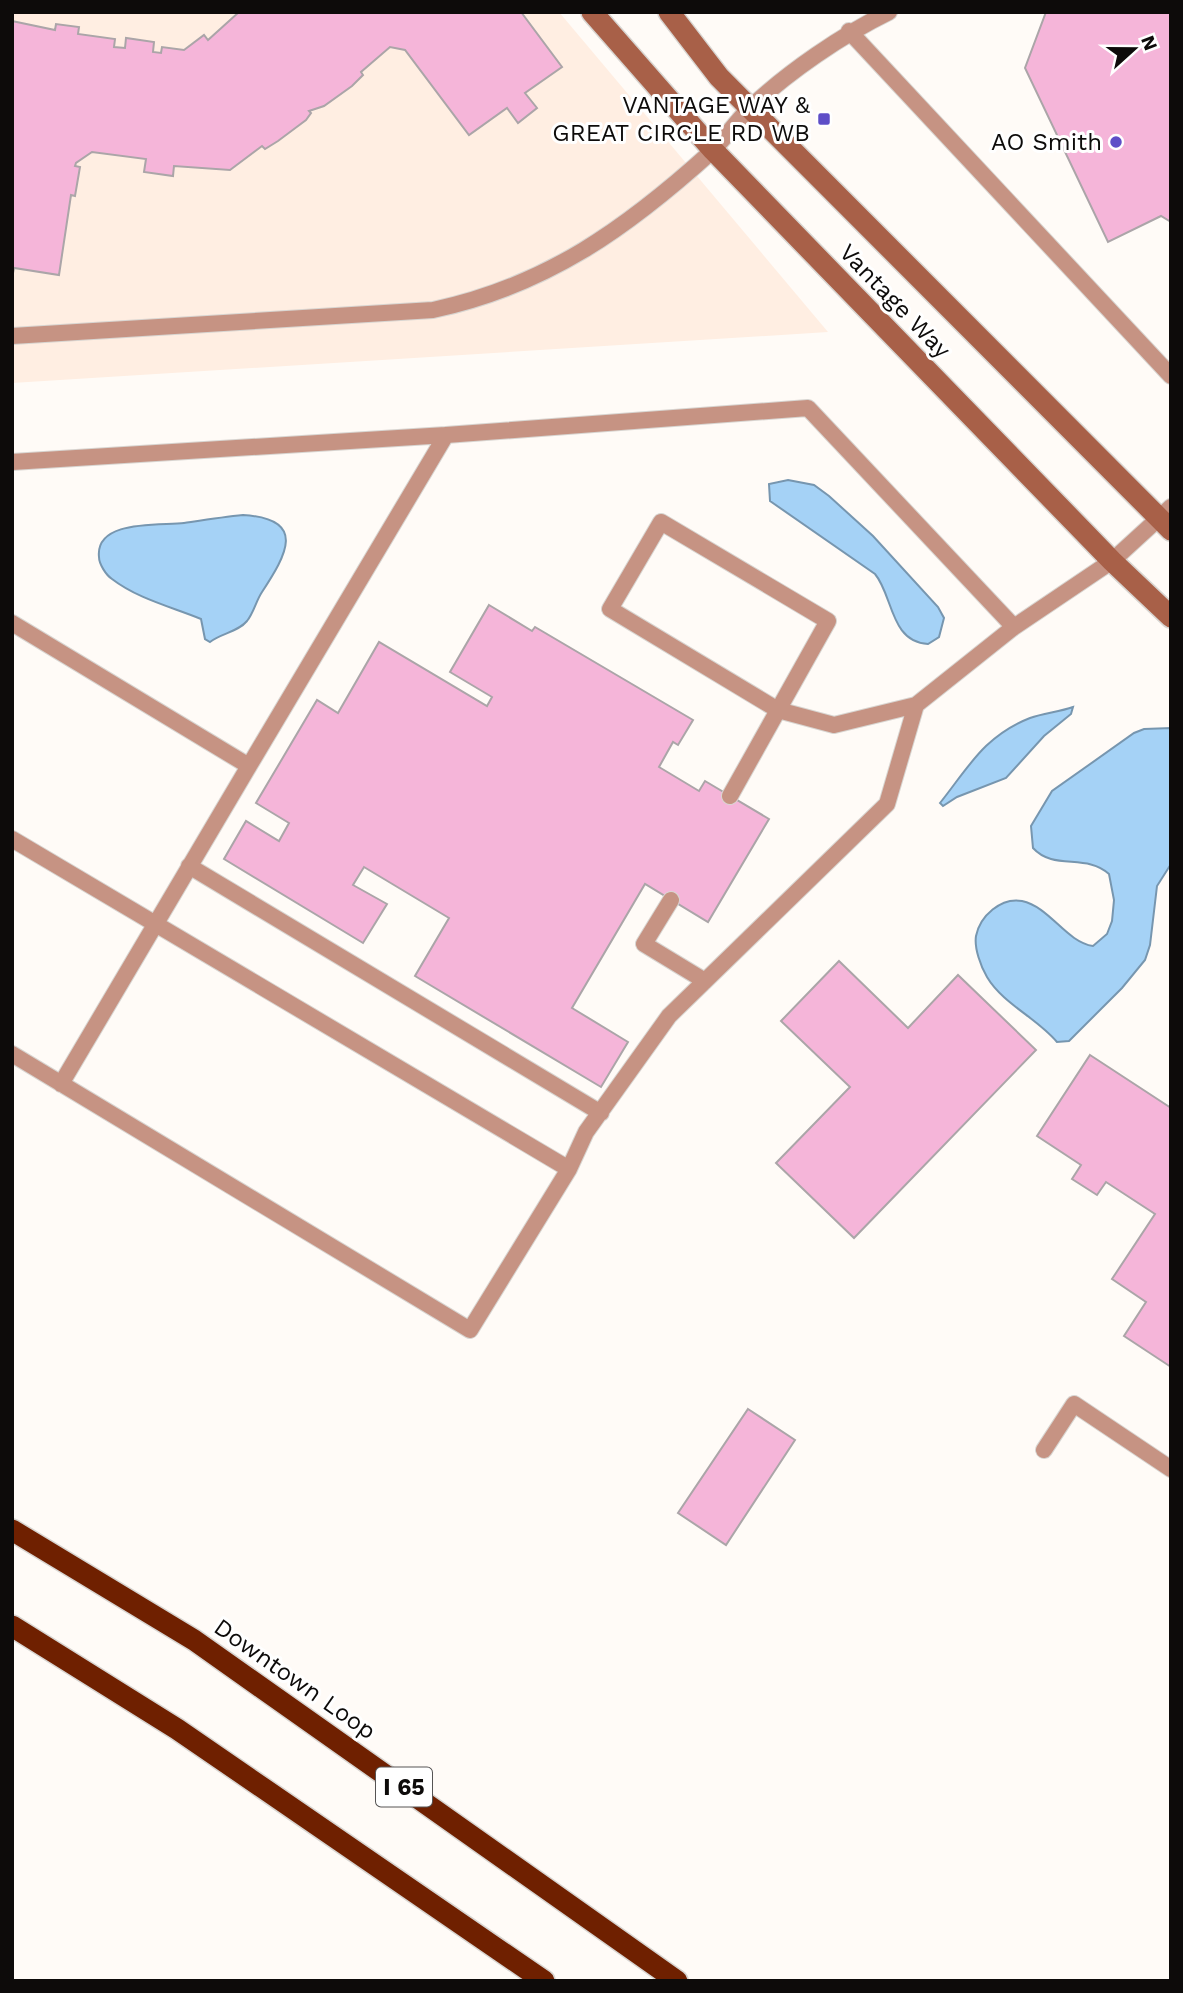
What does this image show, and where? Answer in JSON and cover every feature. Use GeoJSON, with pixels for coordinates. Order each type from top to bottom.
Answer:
{"type":"FeatureCollection","features":[{"type":"Feature","properties":{"kind":"highway","name":"Downtown Loop"},"geometry":{"type":"LineString","coordinates":[[12,1531],[194,1640],[677,1981]]}},
{"type":"Feature","properties":{"kind":"highway"},"geometry":{"type":"LineString","coordinates":[[12,1626],[177,1729],[544,1981]]}},
{"type":"Feature","properties":{"kind":"street","name":"Vantage Way"},"geometry":{"type":"LineString","coordinates":[[592,12],[713,150],[1112,561],[1171,617]]}},
{"type":"Feature","properties":{"kind":"street","name":"Vantage Way"},"geometry":{"type":"LineString","coordinates":[[669,12],[719,77],[1167,519]]}},
{"type":"Feature","properties":{"kind":"lane"},"geometry":{"type":"LineString","coordinates":[[12,336],[433,310],[475,301],[558,267],[588,250],[713,150],[750,108],[849,31],[889,12]]}},
{"type":"Feature","properties":{"kind":"lane"},"geometry":{"type":"LineString","coordinates":[[849,31],[1171,376]]}},
{"type":"Feature","properties":{"kind":"lane"},"geometry":{"type":"LineString","coordinates":[[12,462],[446,435],[808,408],[1014,627]]}},
{"type":"Feature","properties":{"kind":"lane"},"geometry":{"type":"LineString","coordinates":[[61,1084],[446,435]]}},
{"type":"Feature","properties":{"kind":"lane"},"geometry":{"type":"LineString","coordinates":[[730,796],[778,710],[828,621],[661,522],[610,609],[778,710],[834,725],[916,705],[1014,627],[1112,561],[1167,519]]}},
{"type":"Feature","properties":{"kind":"lane"},"geometry":{"type":"LineString","coordinates":[[12,623],[249,766]]}},
{"type":"Feature","properties":{"kind":"lane"},"geometry":{"type":"LineString","coordinates":[[12,1055],[471,1330],[569,1169],[586,1132],[669,1016],[887,804],[916,705]]}},
{"type":"Feature","properties":{"kind":"lane"},"geometry":{"type":"LineString","coordinates":[[12,839],[569,1169]]}},
{"type":"Feature","properties":{"kind":"lane"},"geometry":{"type":"LineString","coordinates":[[189,866],[601,1113]]}},
{"type":"Feature","properties":{"kind":"lane"},"geometry":{"type":"LineString","coordinates":[[671,900],[644,944],[705,981]]}},
{"type":"Feature","properties":{"kind":"lane"},"geometry":{"type":"LineString","coordinates":[[1044,1450],[1074,1404],[1171,1469]]}},
{"type":"Feature","properties":{"kind":"shaded area"},"geometry":{"type":"Polygon","coordinates":[[[12,12],[559,12],[828,332],[12,383],[12,12]]]}},
{"type":"Feature","properties":{"kind":"water"},"geometry":{"type":"Polygon","coordinates":[[[788,480],[814,485],[873,536],[938,607],[944,618],[939,637],[928,644],[906,635],[899,627],[875,574],[770,501],[769,484],[788,480]]]}},
{"type":"Feature","properties":{"kind":"water"},"geometry":{"type":"Polygon","coordinates":[[[243,515],[263,518],[277,524],[284,531],[284,552],[247,621],[239,628],[210,642],[205,639],[201,619],[122,586],[110,577],[100,563],[101,545],[107,536],[118,530],[243,515]]]}},
{"type":"Feature","properties":{"kind":"water"},"geometry":{"type":"Polygon","coordinates":[[[1073,707],[1071,714],[1044,736],[1006,778],[957,797],[943,806],[940,803],[978,754],[1000,734],[1030,718],[1073,707]]]}},
{"type":"Feature","properties":{"kind":"water"},"geometry":{"type":"Polygon","coordinates":[[[1171,728],[1171,864],[1157,886],[1150,945],[1145,960],[1122,988],[1069,1041],[1057,1042],[1002,995],[987,977],[977,952],[978,929],[987,915],[999,905],[1022,901],[1041,910],[1083,943],[1093,946],[1107,934],[1112,921],[1114,900],[1109,874],[1090,864],[1060,861],[1041,855],[1033,848],[1031,826],[1052,791],[1134,733],[1144,729],[1171,728]]]}},
{"type":"Feature","properties":{"kind":"building"},"geometry":{"type":"Polygon","coordinates":[[[239,12],[521,12],[562,67],[525,93],[537,108],[518,123],[507,108],[469,135],[405,50],[390,47],[361,72],[363,75],[352,86],[324,106],[309,111],[311,113],[306,120],[278,141],[265,149],[262,146],[230,170],[174,166],[173,176],[144,172],[146,159],[92,152],[75,166],[80,167],[75,196],[71,195],[59,275],[14,268],[12,278],[12,21],[55,30],[56,24],[79,27],[78,34],[115,39],[114,47],[125,48],[126,38],[154,42],[153,52],[161,53],[162,47],[184,50],[204,35],[208,40],[239,12]]]}},
{"type":"Feature","properties":{"kind":"building","name":"AO Smith"},"geometry":{"type":"Polygon","coordinates":[[[1046,12],[1171,12],[1171,222],[1161,216],[1108,242],[1025,68],[1046,12]]]}},
{"type":"Feature","properties":{"kind":"building"},"geometry":{"type":"Polygon","coordinates":[[[489,605],[532,631],[535,627],[693,720],[678,745],[673,742],[659,767],[699,791],[705,781],[769,819],[708,922],[645,884],[572,1008],[628,1042],[601,1087],[415,976],[449,918],[364,867],[353,885],[387,904],[363,943],[224,859],[246,821],[279,841],[289,823],[256,803],[317,700],[338,713],[379,642],[487,706],[492,697],[450,672],[489,605]]]}},
{"type":"Feature","properties":{"kind":"building"},"geometry":{"type":"Polygon","coordinates":[[[839,961],[908,1028],[958,975],[1036,1050],[854,1238],[776,1163],[850,1087],[781,1021],[839,961]]]}},
{"type":"Feature","properties":{"kind":"building"},"geometry":{"type":"Polygon","coordinates":[[[1090,1055],[1171,1108],[1171,1367],[1124,1336],[1146,1302],[1112,1279],[1155,1214],[1106,1182],[1097,1195],[1072,1179],[1081,1165],[1037,1136],[1090,1055]]]}},
{"type":"Feature","properties":{"kind":"building"},"geometry":{"type":"Polygon","coordinates":[[[748,1409],[795,1440],[726,1545],[678,1513],[748,1409]]]}},
{"type":"Feature","properties":{"kind":"place","name":"VANTAGE WAY & GREAT CIRCLE RD WB"},"geometry":{"type":"Point","coordinates":[824,119]}},
{"type":"Feature","properties":{"kind":"place","name":"AO Smith"},"geometry":{"type":"Point","coordinates":[1116,142]}}]}
